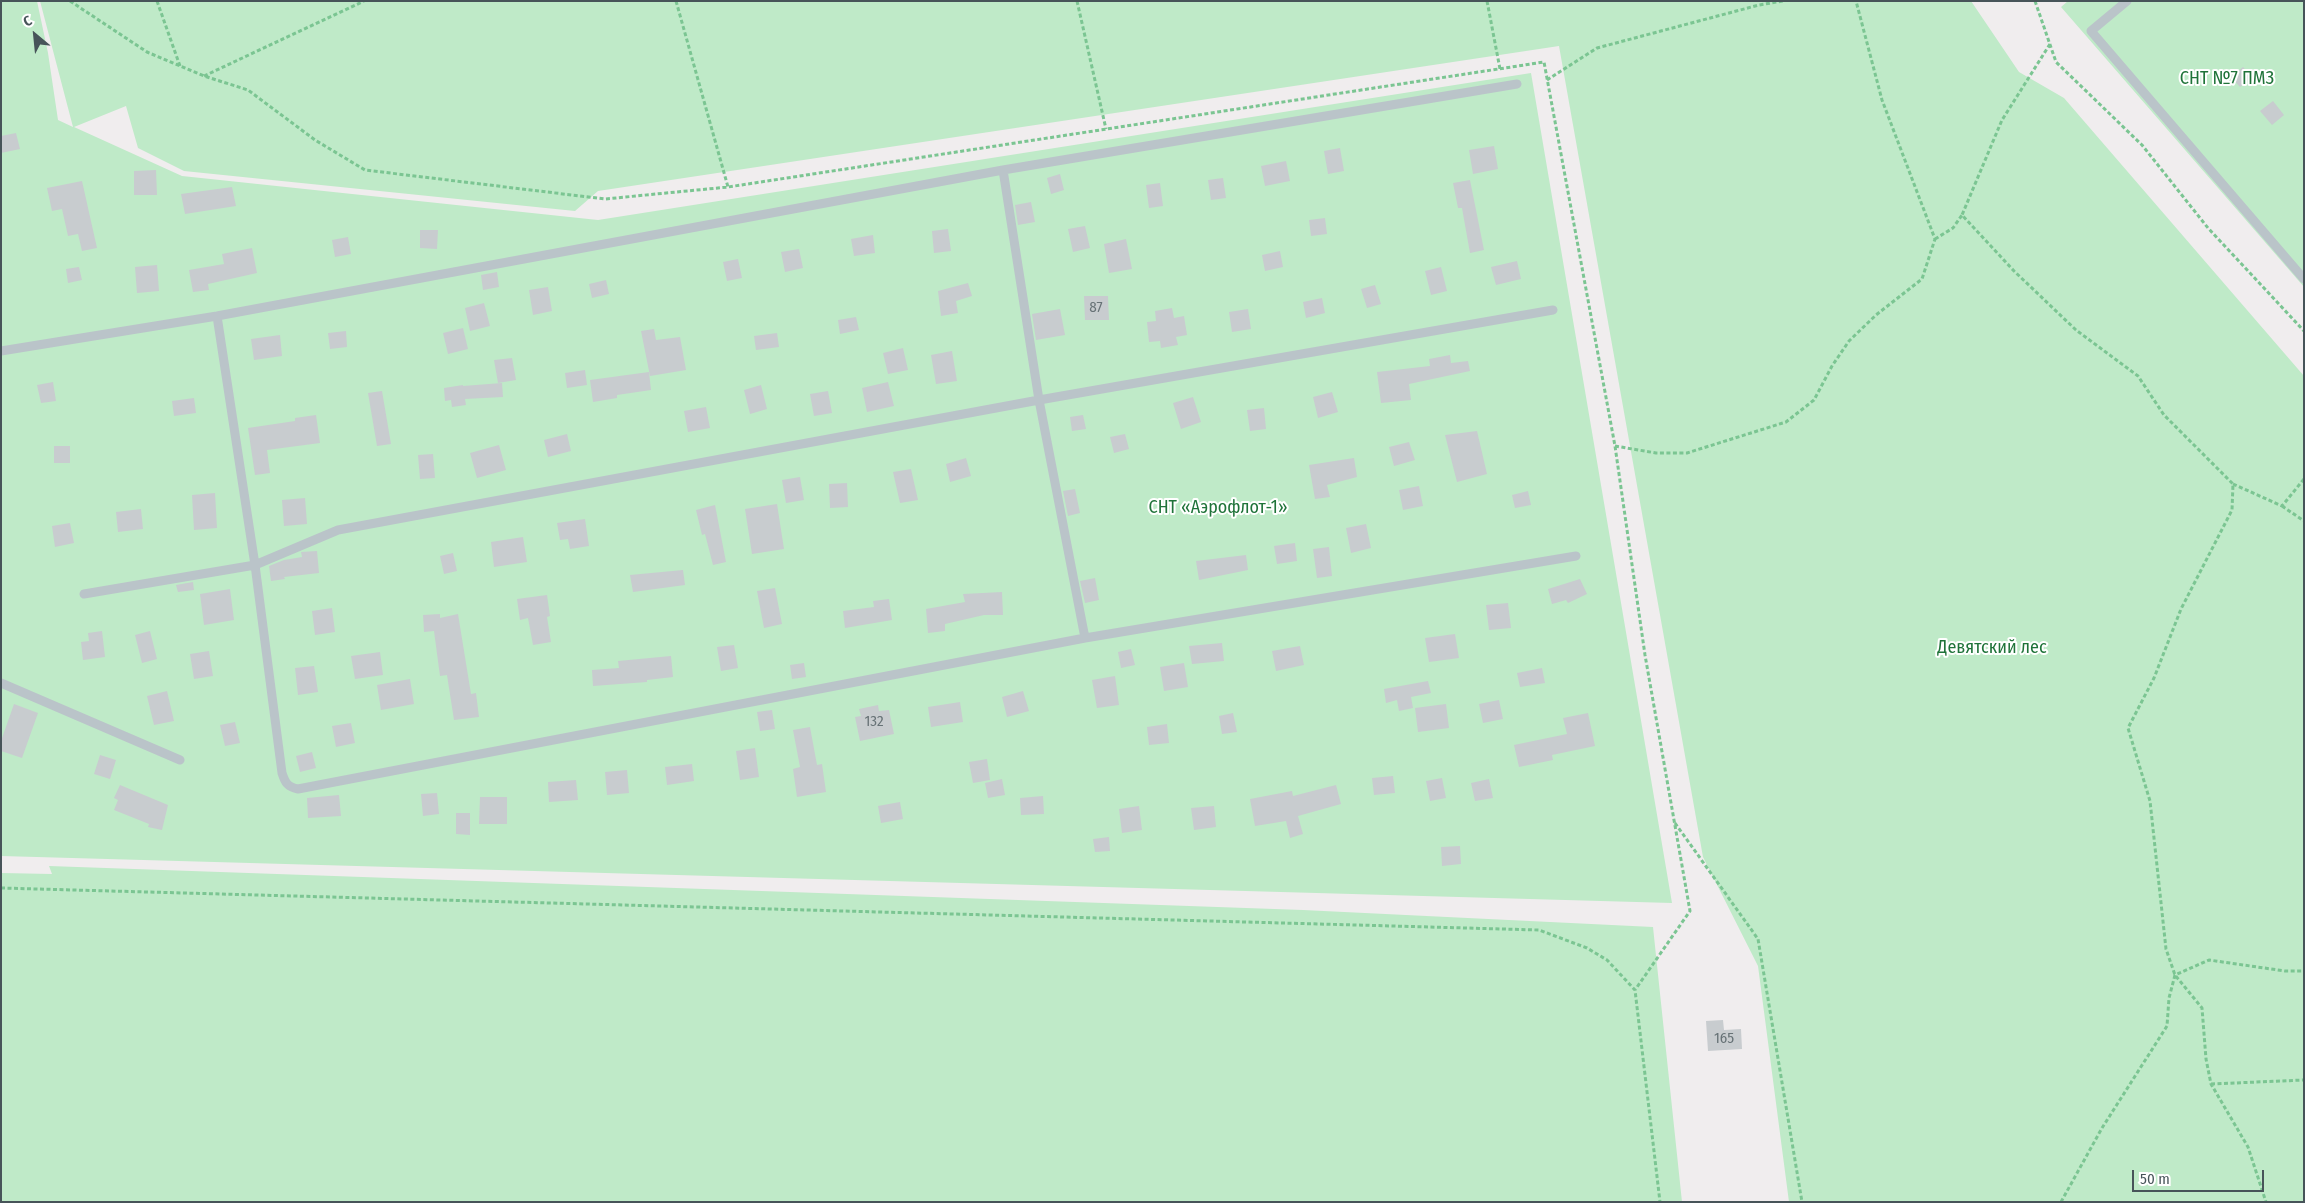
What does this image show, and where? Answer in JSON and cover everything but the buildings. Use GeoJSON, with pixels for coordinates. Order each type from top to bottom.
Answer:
{"type":"FeatureCollection","features":[{"type":"Feature","properties":{"kind":"lane"},"geometry":{"type":"LineString","coordinates":[[2127,1],[2091,31],[2304,279]]}},
{"type":"Feature","properties":{"kind":"lane"},"geometry":{"type":"LineString","coordinates":[[1,350],[217,316],[1003,170],[1517,84]]}},
{"type":"Feature","properties":{"kind":"lane"},"geometry":{"type":"LineString","coordinates":[[1003,170],[1040,400],[1085,638]]}},
{"type":"Feature","properties":{"kind":"lane"},"geometry":{"type":"LineString","coordinates":[[84,594],[255,564],[338,530],[1040,400],[1553,310]]}},
{"type":"Feature","properties":{"kind":"lane"},"geometry":{"type":"LineString","coordinates":[[217,316],[255,564],[282,773],[286,783],[291,788],[298,789],[1085,638],[1576,556]]}},
{"type":"Feature","properties":{"kind":"lane"},"geometry":{"type":"LineString","coordinates":[[1,683],[180,760]]}},
{"type":"Feature","properties":{"kind":"path"},"geometry":{"type":"LineString","coordinates":[[70,1],[148,52],[204,76],[248,90],[315,140],[365,170],[604,199],[728,187],[1544,62],[1615,446],[1645,655],[1690,911],[1634,990]]}},
{"type":"Feature","properties":{"kind":"path"},"geometry":{"type":"LineString","coordinates":[[157,1],[180,66]]}},
{"type":"Feature","properties":{"kind":"path"},"geometry":{"type":"LineString","coordinates":[[204,76],[364,1]]}},
{"type":"Feature","properties":{"kind":"path"},"geometry":{"type":"LineString","coordinates":[[676,1],[728,187]]}},
{"type":"Feature","properties":{"kind":"path"},"geometry":{"type":"LineString","coordinates":[[1077,1],[1106,129]]}},
{"type":"Feature","properties":{"kind":"path"},"geometry":{"type":"LineString","coordinates":[[1487,1],[1500,69]]}},
{"type":"Feature","properties":{"kind":"path"},"geometry":{"type":"LineString","coordinates":[[1547,80],[1597,48],[1759,5],[1783,1]]}},
{"type":"Feature","properties":{"kind":"path"},"geometry":{"type":"LineString","coordinates":[[1615,446],[1656,453],[1687,453],[1786,422],[1814,400],[1832,366],[1849,341],[1876,315],[1922,279],[1935,239],[1882,100],[1856,1]]}},
{"type":"Feature","properties":{"kind":"path"},"geometry":{"type":"LineString","coordinates":[[2035,1],[2056,62],[2142,145],[2208,228],[2304,331]]}},
{"type":"Feature","properties":{"kind":"path"},"geometry":{"type":"LineString","coordinates":[[1935,239],[1953,228],[1962,215],[2002,120],[2050,44]]}},
{"type":"Feature","properties":{"kind":"path"},"geometry":{"type":"LineString","coordinates":[[1962,215],[2014,270],[2076,330],[2138,376],[2164,415],[2233,484],[2282,506],[2304,521]]}},
{"type":"Feature","properties":{"kind":"path"},"geometry":{"type":"LineString","coordinates":[[2282,506],[2304,479]]}},
{"type":"Feature","properties":{"kind":"path"},"geometry":{"type":"LineString","coordinates":[[2233,484],[2232,510],[2181,609],[2154,678],[2128,728],[2150,801],[2166,949],[2175,975],[2202,1008],[2206,1059],[2211,1084],[2248,1147],[2266,1202]]}},
{"type":"Feature","properties":{"kind":"path"},"geometry":{"type":"LineString","coordinates":[[1674,821],[1758,940],[1802,1202]]}},
{"type":"Feature","properties":{"kind":"path"},"geometry":{"type":"LineString","coordinates":[[1,888],[1538,930],[1587,948],[1607,960],[1634,990],[1660,1202]]}},
{"type":"Feature","properties":{"kind":"path"},"geometry":{"type":"LineString","coordinates":[[2175,975],[2209,960],[2285,971],[2304,971]]}},
{"type":"Feature","properties":{"kind":"path"},"geometry":{"type":"LineString","coordinates":[[2061,1202],[2102,1128],[2167,1026],[2169,998],[2175,975]]}},
{"type":"Feature","properties":{"kind":"path"},"geometry":{"type":"LineString","coordinates":[[2211,1084],[2304,1080]]}},
{"type":"Feature","properties":{"kind":"green space"},"geometry":{"type":"Polygon","coordinates":[[[1,1],[37,1],[48,53],[58,120],[73,127],[40,1],[1971,1],[2019,72],[2064,98],[2304,376],[2304,1202],[1789,1202],[1758,966],[1703,857],[1559,46],[598,191],[575,211],[184,171],[138,148],[126,106],[74,127],[182,176],[598,220],[1531,73],[1672,903],[1,856],[1,1]]]}},
{"type":"Feature","properties":{"kind":"green space","name":"СНТ №7 ПМЗ"},"geometry":{"type":"Polygon","coordinates":[[[2068,1],[2304,1],[2304,287],[2061,7],[2068,1]]]}},
{"type":"Feature","properties":{"kind":"green space"},"geometry":{"type":"Polygon","coordinates":[[[49,866],[1303,910],[1653,927],[1682,1202],[1,1202],[1,873],[52,874],[49,866]]]}},
{"type":"Feature","properties":{"kind":"park label","name":"СНТ «Аэрофлот-1»"},"geometry":{"type":"Point","coordinates":[1218,508]}},
{"type":"Feature","properties":{"kind":"park label","name":"Девятский лес"},"geometry":{"type":"Point","coordinates":[1992,648]}}]}
